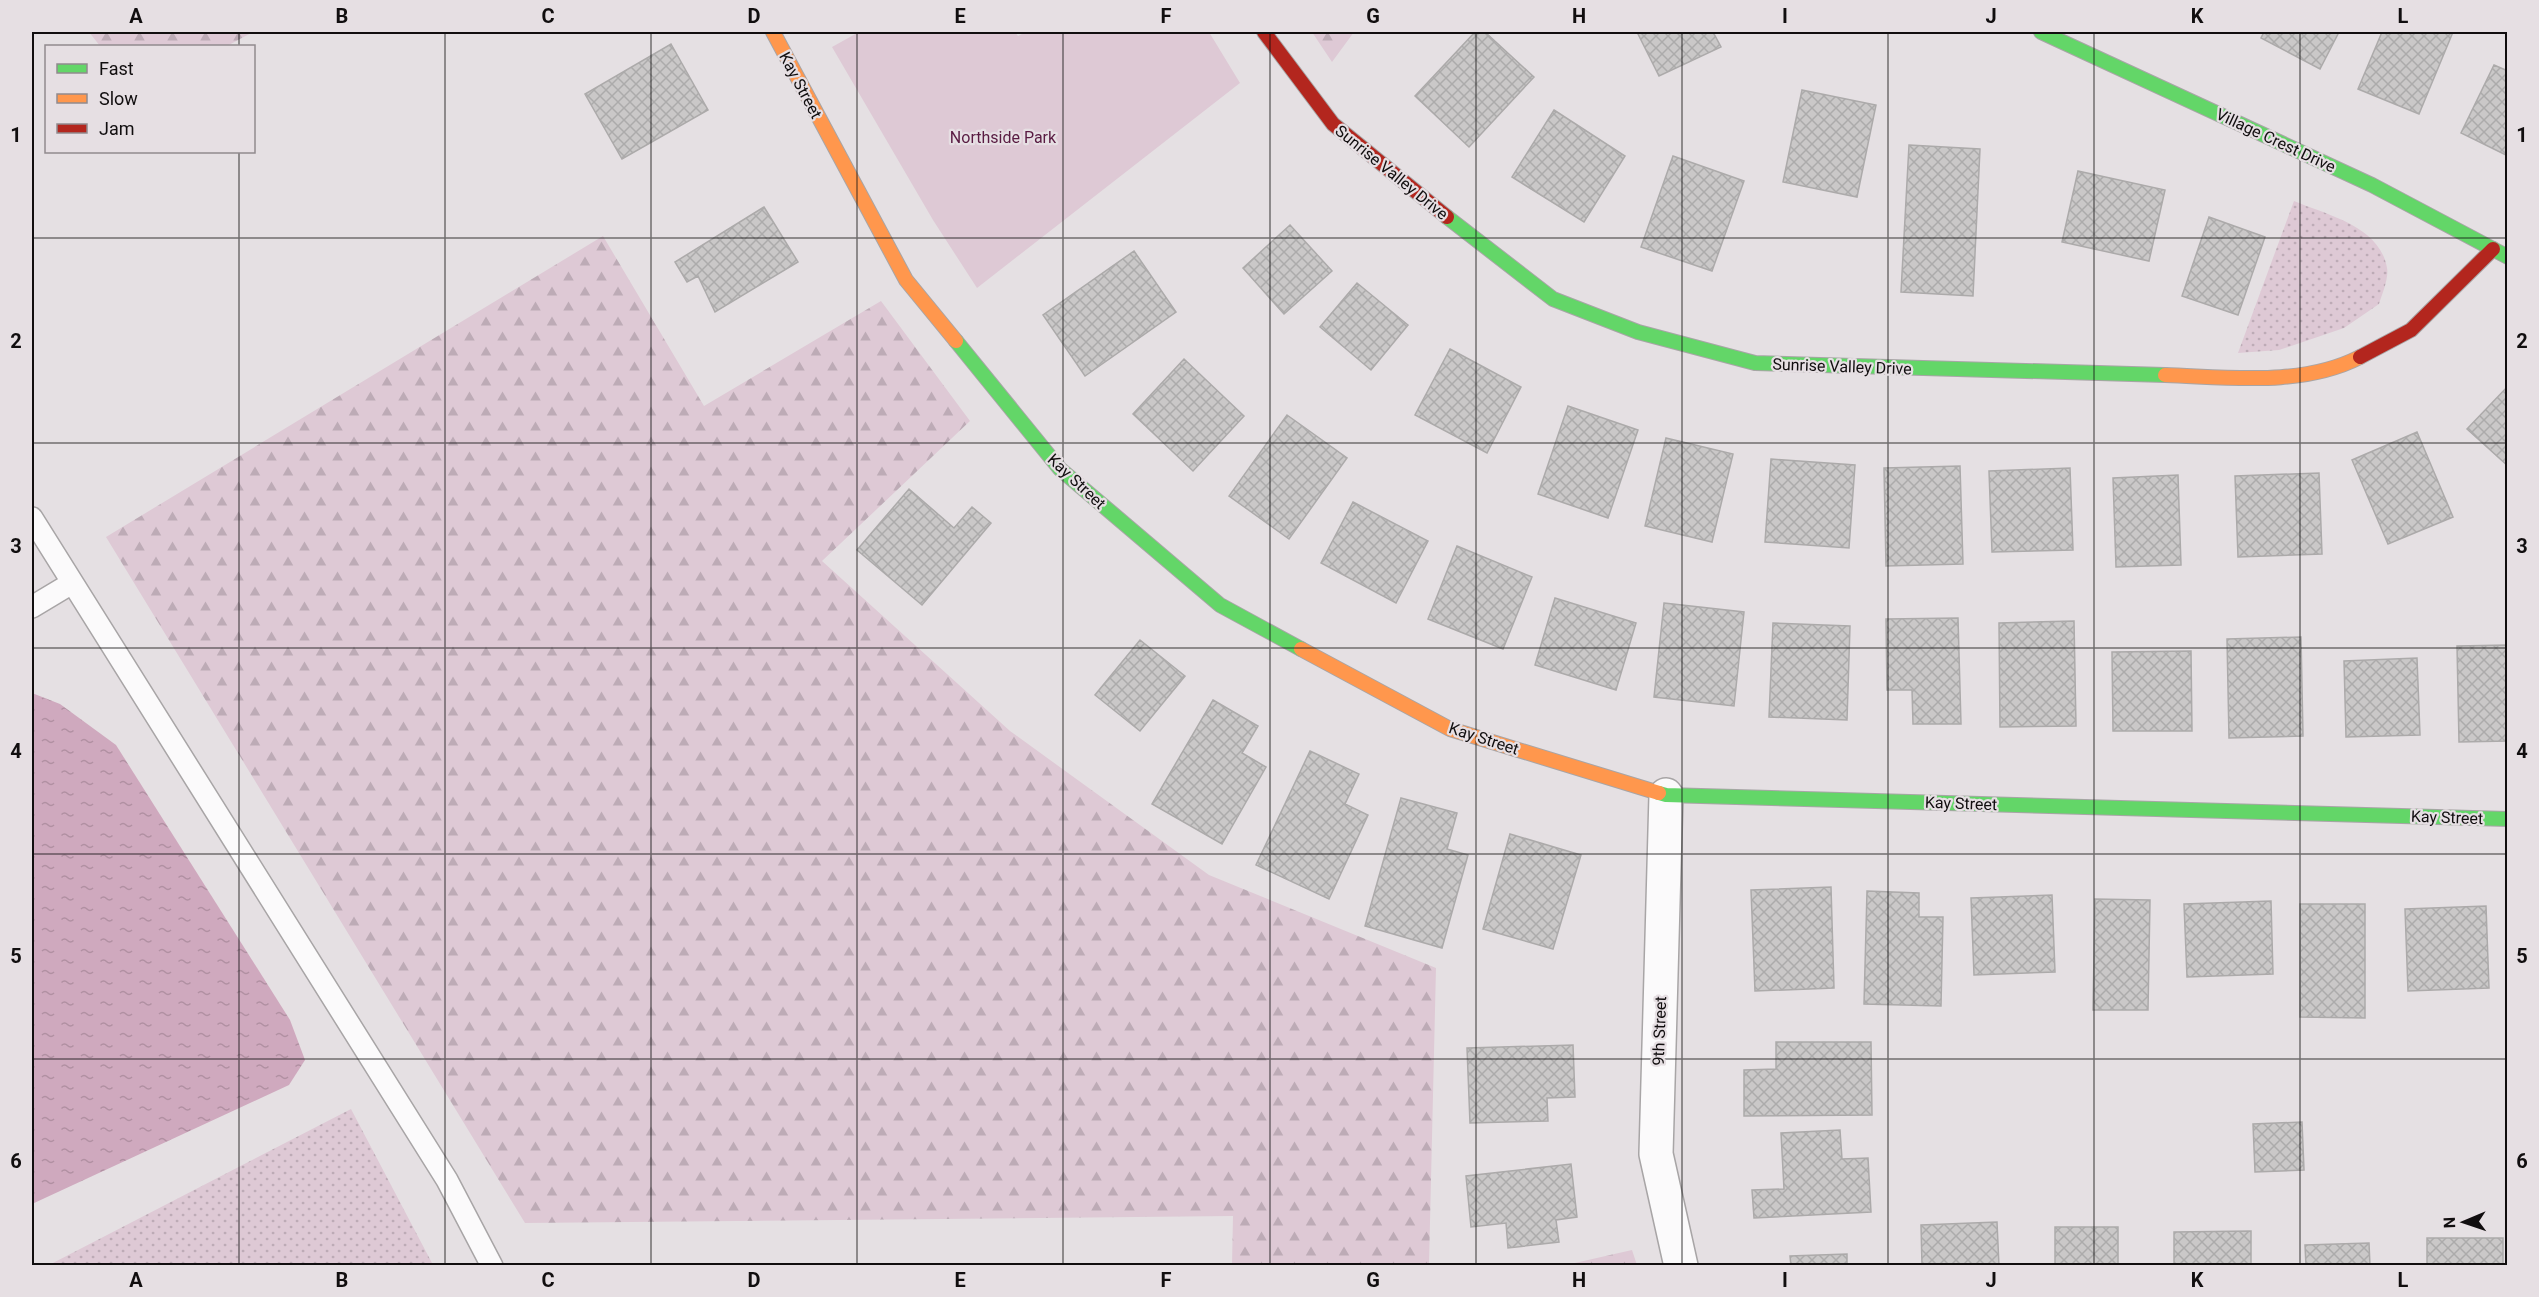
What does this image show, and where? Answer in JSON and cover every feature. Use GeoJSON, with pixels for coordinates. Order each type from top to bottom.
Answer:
{"type":"FeatureCollection","features":[{"type":"Feature","properties":{"kind":"street","name":"Kay Street"},"geometry":{"type":"LineString","coordinates":[[772,32],[906,280],[1060,469],[1220,605],[1450,729],[1666,795],[2508,819]]}},
{"type":"Feature","properties":{"kind":"street","name":"Sunrise Valley Drive"},"geometry":{"type":"LineString","coordinates":[[1264,32],[1333,124],[1553,299],[1638,332],[1755,363],[2271,378],[2338,368],[2411,330],[2493,249]]}},
{"type":"Feature","properties":{"kind":"street","name":"Village Crest Drive"},"geometry":{"type":"LineString","coordinates":[[2041,32],[2372,184],[2508,257]]}},
{"type":"Feature","properties":{"kind":"street","name":"9th Street"},"geometry":{"type":"LineString","coordinates":[[1666,795],[1656,1154],[1681,1266]]}},
{"type":"Feature","properties":{"kind":"lane"},"geometry":{"type":"LineString","coordinates":[[32,518],[447,1180],[492,1266]]}},
{"type":"Feature","properties":{"kind":"lane"},"geometry":{"type":"LineString","coordinates":[[32,607],[72,583]]}},
{"type":"Feature","properties":{"kind":"green space"},"geometry":{"type":"Polygon","coordinates":[[[89,32],[253,32],[229,45],[99,45],[89,32]]]}},
{"type":"Feature","properties":{"kind":"green space","name":"Northside Park"},"geometry":{"type":"Polygon","coordinates":[[[859,32],[1015,32],[1018,36],[1026,32],[1209,32],[1240,83],[977,288],[933,220],[832,47],[859,32]]]}},
{"type":"Feature","properties":{"kind":"green space"},"geometry":{"type":"Polygon","coordinates":[[[1312,32],[1354,32],[1332,62],[1312,32]]]}},
{"type":"Feature","properties":{"kind":"green space"},"geometry":{"type":"Polygon","coordinates":[[[2294,201],[2350,224],[2374,242],[2387,268],[2385,286],[2379,304],[2344,328],[2279,350],[2238,353],[2294,201]]]}},
{"type":"Feature","properties":{"kind":"green space"},"geometry":{"type":"Polygon","coordinates":[[[603,236],[704,406],[881,301],[970,421],[822,561],[1010,731],[1209,875],[1436,968],[1429,1265],[1232,1265],[1233,1216],[525,1223],[106,537],[603,236]]]}},
{"type":"Feature","properties":{"kind":"green space"},"geometry":{"type":"Polygon","coordinates":[[[351,1109],[433,1265],[49,1265],[351,1109]]]}},
{"type":"Feature","properties":{"kind":"green space"},"geometry":{"type":"Polygon","coordinates":[[[1632,1250],[1637,1265],[1566,1265],[1632,1250]]]}},
{"type":"Feature","properties":{"kind":"water"},"geometry":{"type":"Polygon","coordinates":[[[32,693],[60,704],[116,745],[290,1020],[305,1060],[289,1085],[32,1204],[32,693]]]}},
{"type":"Feature","properties":{"kind":"building"},"geometry":{"type":"Polygon","coordinates":[[[1475,32],[1485,32],[1534,77],[1469,147],[1415,96],[1475,32]]]}},
{"type":"Feature","properties":{"kind":"building"},"geometry":{"type":"Polygon","coordinates":[[[1637,32],[1713,32],[1721,47],[1659,76],[1637,32]]]}},
{"type":"Feature","properties":{"kind":"building"},"geometry":{"type":"Polygon","coordinates":[[[2264,32],[2339,32],[2320,69],[2261,38],[2264,32]]]}},
{"type":"Feature","properties":{"kind":"building"},"geometry":{"type":"Polygon","coordinates":[[[2382,32],[2453,32],[2419,114],[2358,89],[2382,32]]]}},
{"type":"Feature","properties":{"kind":"building"},"geometry":{"type":"Polygon","coordinates":[[[671,44],[708,110],[622,159],[585,94],[671,44]]]}},
{"type":"Feature","properties":{"kind":"building"},"geometry":{"type":"Polygon","coordinates":[[[2494,65],[2508,71],[2508,156],[2461,133],[2494,65]]]}},
{"type":"Feature","properties":{"kind":"building"},"geometry":{"type":"Polygon","coordinates":[[[1802,90],[1876,105],[1857,197],[1783,182],[1802,90]]]}},
{"type":"Feature","properties":{"kind":"building"},"geometry":{"type":"Polygon","coordinates":[[[1554,110],[1625,156],[1584,222],[1512,177],[1554,110]]]}},
{"type":"Feature","properties":{"kind":"building"},"geometry":{"type":"Polygon","coordinates":[[[1909,145],[1980,149],[1973,296],[1901,292],[1909,145]]]}},
{"type":"Feature","properties":{"kind":"building"},"geometry":{"type":"Polygon","coordinates":[[[1673,156],[1744,181],[1712,271],[1641,247],[1673,156]]]}},
{"type":"Feature","properties":{"kind":"building"},"geometry":{"type":"Polygon","coordinates":[[[2078,171],[2165,190],[2149,261],[2062,242],[2078,171]]]}},
{"type":"Feature","properties":{"kind":"building"},"geometry":{"type":"Polygon","coordinates":[[[764,207],[798,262],[715,312],[698,276],[687,282],[675,262],[764,207]]]}},
{"type":"Feature","properties":{"kind":"building"},"geometry":{"type":"Polygon","coordinates":[[[2209,217],[2265,237],[2238,315],[2182,296],[2209,217]]]}},
{"type":"Feature","properties":{"kind":"building"},"geometry":{"type":"Polygon","coordinates":[[[1290,225],[1332,271],[1284,314],[1243,268],[1290,225]]]}},
{"type":"Feature","properties":{"kind":"building"},"geometry":{"type":"Polygon","coordinates":[[[1134,251],[1176,312],[1085,376],[1043,315],[1134,251]]]}},
{"type":"Feature","properties":{"kind":"building"},"geometry":{"type":"Polygon","coordinates":[[[1357,283],[1408,325],[1371,370],[1320,327],[1357,283]]]}},
{"type":"Feature","properties":{"kind":"building"},"geometry":{"type":"Polygon","coordinates":[[[1450,349],[1521,387],[1487,453],[1415,415],[1450,349]]]}},
{"type":"Feature","properties":{"kind":"building"},"geometry":{"type":"Polygon","coordinates":[[[1184,359],[1244,416],[1193,471],[1133,414],[1184,359]]]}},
{"type":"Feature","properties":{"kind":"building"},"geometry":{"type":"Polygon","coordinates":[[[2508,386],[2508,466],[2467,429],[2508,386]]]}},
{"type":"Feature","properties":{"kind":"building"},"geometry":{"type":"Polygon","coordinates":[[[1568,406],[1638,430],[1608,518],[1538,494],[1568,406]]]}},
{"type":"Feature","properties":{"kind":"building"},"geometry":{"type":"Polygon","coordinates":[[[1287,415],[1347,458],[1289,539],[1229,496],[1287,415]]]}},
{"type":"Feature","properties":{"kind":"building"},"geometry":{"type":"Polygon","coordinates":[[[2417,432],[2453,517],[2388,544],[2352,460],[2417,432]]]}},
{"type":"Feature","properties":{"kind":"building"},"geometry":{"type":"Polygon","coordinates":[[[1666,438],[1733,454],[1712,542],[1645,526],[1666,438]]]}},
{"type":"Feature","properties":{"kind":"building"},"geometry":{"type":"Polygon","coordinates":[[[1771,459],[1855,465],[1849,548],[1765,542],[1771,459]]]}},
{"type":"Feature","properties":{"kind":"building"},"geometry":{"type":"Polygon","coordinates":[[[1960,466],[1963,564],[1886,566],[1884,468],[1960,466]]]}},
{"type":"Feature","properties":{"kind":"building"},"geometry":{"type":"Polygon","coordinates":[[[2070,468],[2073,550],[1992,552],[1989,471],[2070,468]]]}},
{"type":"Feature","properties":{"kind":"building"},"geometry":{"type":"Polygon","coordinates":[[[2319,473],[2322,554],[2238,557],[2235,476],[2319,473]]]}},
{"type":"Feature","properties":{"kind":"building"},"geometry":{"type":"Polygon","coordinates":[[[2178,475],[2181,565],[2116,567],[2113,478],[2178,475]]]}},
{"type":"Feature","properties":{"kind":"building"},"geometry":{"type":"Polygon","coordinates":[[[909,489],[954,528],[972,507],[991,523],[922,605],[857,550],[909,489]]]}},
{"type":"Feature","properties":{"kind":"building"},"geometry":{"type":"Polygon","coordinates":[[[1353,502],[1428,541],[1396,603],[1321,563],[1353,502]]]}},
{"type":"Feature","properties":{"kind":"building"},"geometry":{"type":"Polygon","coordinates":[[[1457,546],[1532,577],[1503,649],[1428,619],[1457,546]]]}},
{"type":"Feature","properties":{"kind":"building"},"geometry":{"type":"Polygon","coordinates":[[[1555,598],[1636,623],[1616,690],[1535,665],[1555,598]]]}},
{"type":"Feature","properties":{"kind":"building"},"geometry":{"type":"Polygon","coordinates":[[[1664,603],[1744,612],[1734,706],[1654,697],[1664,603]]]}},
{"type":"Feature","properties":{"kind":"building"},"geometry":{"type":"Polygon","coordinates":[[[1958,618],[1961,724],[1913,724],[1912,690],[1887,690],[1886,619],[1958,618]]]}},
{"type":"Feature","properties":{"kind":"building"},"geometry":{"type":"Polygon","coordinates":[[[2074,621],[2076,726],[2000,727],[1999,623],[2074,621]]]}},
{"type":"Feature","properties":{"kind":"building"},"geometry":{"type":"Polygon","coordinates":[[[1773,623],[1850,626],[1847,720],[1769,717],[1773,623]]]}},
{"type":"Feature","properties":{"kind":"building"},"geometry":{"type":"Polygon","coordinates":[[[2301,637],[2303,736],[2229,738],[2227,639],[2301,637]]]}},
{"type":"Feature","properties":{"kind":"building"},"geometry":{"type":"Polygon","coordinates":[[[1140,640],[1185,676],[1140,731],[1095,695],[1140,640]]]}},
{"type":"Feature","properties":{"kind":"building"},"geometry":{"type":"Polygon","coordinates":[[[2508,645],[2508,741],[2459,742],[2457,646],[2508,645]]]}},
{"type":"Feature","properties":{"kind":"building"},"geometry":{"type":"Polygon","coordinates":[[[2191,651],[2192,731],[2113,731],[2112,652],[2191,651]]]}},
{"type":"Feature","properties":{"kind":"building"},"geometry":{"type":"Polygon","coordinates":[[[2417,658],[2420,735],[2346,737],[2344,661],[2417,658]]]}},
{"type":"Feature","properties":{"kind":"building"},"geometry":{"type":"Polygon","coordinates":[[[1213,700],[1258,726],[1242,753],[1266,767],[1222,844],[1152,804],[1213,700]]]}},
{"type":"Feature","properties":{"kind":"building"},"geometry":{"type":"Polygon","coordinates":[[[1310,751],[1359,774],[1345,804],[1368,815],[1329,899],[1256,865],[1310,751]]]}},
{"type":"Feature","properties":{"kind":"building"},"geometry":{"type":"Polygon","coordinates":[[[1401,798],[1457,813],[1447,849],[1468,855],[1442,948],[1365,926],[1401,798]]]}},
{"type":"Feature","properties":{"kind":"building"},"geometry":{"type":"Polygon","coordinates":[[[1510,834],[1581,855],[1553,949],[1483,929],[1510,834]]]}},
{"type":"Feature","properties":{"kind":"building"},"geometry":{"type":"Polygon","coordinates":[[[1831,887],[1834,988],[1755,991],[1751,890],[1831,887]]]}},
{"type":"Feature","properties":{"kind":"building"},"geometry":{"type":"Polygon","coordinates":[[[1867,891],[1919,893],[1919,917],[1943,917],[1941,1006],[1864,1004],[1867,891]]]}},
{"type":"Feature","properties":{"kind":"building"},"geometry":{"type":"Polygon","coordinates":[[[2052,895],[2055,972],[1974,975],[1971,898],[2052,895]]]}},
{"type":"Feature","properties":{"kind":"building"},"geometry":{"type":"Polygon","coordinates":[[[2095,899],[2150,900],[2148,1010],[2093,1010],[2095,899]]]}},
{"type":"Feature","properties":{"kind":"building"},"geometry":{"type":"Polygon","coordinates":[[[2271,901],[2273,974],[2187,977],[2184,904],[2271,901]]]}},
{"type":"Feature","properties":{"kind":"building"},"geometry":{"type":"Polygon","coordinates":[[[2300,904],[2365,904],[2365,1018],[2300,1017],[2300,904]]]}},
{"type":"Feature","properties":{"kind":"building"},"geometry":{"type":"Polygon","coordinates":[[[2486,906],[2489,988],[2408,991],[2405,909],[2486,906]]]}},
{"type":"Feature","properties":{"kind":"building"},"geometry":{"type":"Polygon","coordinates":[[[1776,1042],[1871,1042],[1872,1115],[1744,1116],[1744,1070],[1776,1069],[1776,1042]]]}},
{"type":"Feature","properties":{"kind":"building"},"geometry":{"type":"Polygon","coordinates":[[[1573,1045],[1575,1097],[1547,1098],[1548,1121],[1470,1123],[1467,1048],[1573,1045]]]}},
{"type":"Feature","properties":{"kind":"building"},"geometry":{"type":"Polygon","coordinates":[[[2302,1122],[2304,1170],[2255,1172],[2253,1124],[2302,1122]]]}},
{"type":"Feature","properties":{"kind":"building"},"geometry":{"type":"Polygon","coordinates":[[[1840,1130],[1842,1159],[1868,1158],[1871,1212],[1754,1218],[1752,1190],[1784,1189],[1781,1133],[1840,1130]]]}},
{"type":"Feature","properties":{"kind":"building"},"geometry":{"type":"Polygon","coordinates":[[[1571,1164],[1577,1217],[1556,1220],[1559,1242],[1508,1248],[1506,1223],[1471,1227],[1466,1176],[1571,1164]]]}},
{"type":"Feature","properties":{"kind":"building"},"geometry":{"type":"Polygon","coordinates":[[[1997,1222],[1999,1266],[1922,1266],[1921,1225],[1997,1222]]]}},
{"type":"Feature","properties":{"kind":"building"},"geometry":{"type":"Polygon","coordinates":[[[2055,1227],[2118,1227],[2118,1266],[2055,1266],[2055,1227]]]}},
{"type":"Feature","properties":{"kind":"building"},"geometry":{"type":"Polygon","coordinates":[[[2251,1231],[2251,1266],[2174,1266],[2174,1232],[2251,1231]]]}},
{"type":"Feature","properties":{"kind":"building"},"geometry":{"type":"Polygon","coordinates":[[[2427,1238],[2503,1238],[2503,1266],[2427,1266],[2427,1238]]]}},
{"type":"Feature","properties":{"kind":"building"},"geometry":{"type":"Polygon","coordinates":[[[2369,1243],[2370,1266],[2306,1266],[2305,1245],[2369,1243]]]}},
{"type":"Feature","properties":{"kind":"building"},"geometry":{"type":"Polygon","coordinates":[[[1847,1254],[1847,1266],[1791,1266],[1790,1256],[1847,1254]]]}},
{"type":"Feature","properties":{"kind":"traffic: fast"},"geometry":{"type":"LineString","coordinates":[[2041,32],[2372,185],[2508,257]]}},
{"type":"Feature","properties":{"kind":"traffic: fast"},"geometry":{"type":"LineString","coordinates":[[1447,217],[1553,299],[1638,332],[1755,363],[2165,375]]}},
{"type":"Feature","properties":{"kind":"traffic: fast"},"geometry":{"type":"LineString","coordinates":[[956,341],[1060,469],[1220,605],[1301,649]]}},
{"type":"Feature","properties":{"kind":"traffic: fast"},"geometry":{"type":"LineString","coordinates":[[1659,793],[2508,819]]}},
{"type":"Feature","properties":{"kind":"traffic: slow"},"geometry":{"type":"LineString","coordinates":[[773,32],[906,280],[956,341]]}},
{"type":"Feature","properties":{"kind":"traffic: slow"},"geometry":{"type":"LineString","coordinates":[[2165,375],[2240,378],[2290,376],[2314,373],[2360,357]]}},
{"type":"Feature","properties":{"kind":"traffic: slow"},"geometry":{"type":"LineString","coordinates":[[1301,649],[1450,729],[1659,793]]}},
{"type":"Feature","properties":{"kind":"traffic: jam"},"geometry":{"type":"LineString","coordinates":[[1264,32],[1333,124],[1447,217]]}},
{"type":"Feature","properties":{"kind":"traffic: jam"},"geometry":{"type":"LineString","coordinates":[[2360,357],[2411,330],[2493,249]]}}]}
